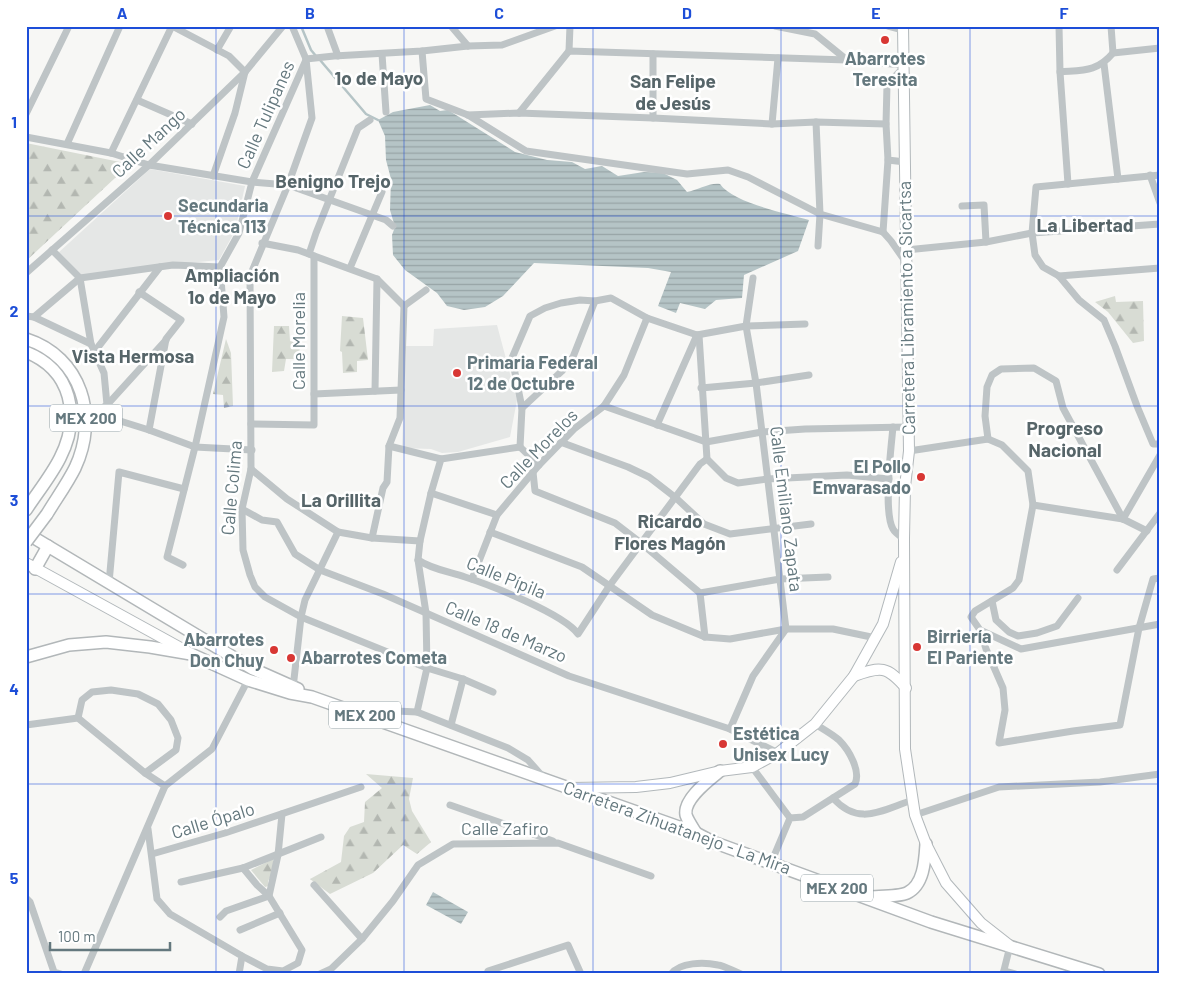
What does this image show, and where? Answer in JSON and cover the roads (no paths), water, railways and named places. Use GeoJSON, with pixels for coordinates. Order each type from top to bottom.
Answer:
{"type":"FeatureCollection","features":[{"type":"Feature","properties":{"kind":"highway","name":"MEX 200"},"geometry":{"type":"LineString","coordinates":[[26,339],[39,343],[50,350],[66,365],[77,382],[90,411],[84,440],[75,467],[47,514],[26,542]]}},
{"type":"Feature","properties":{"kind":"highway"},"geometry":{"type":"LineString","coordinates":[[26,352],[44,362],[60,377],[71,404],[68,437],[60,458],[29,507]]}},
{"type":"Feature","properties":{"kind":"highway","name":"MEX 200"},"geometry":{"type":"LineString","coordinates":[[26,533],[109,582],[250,674]]}},
{"type":"Feature","properties":{"kind":"highway"},"geometry":{"type":"LineString","coordinates":[[31,566],[48,546]]}},
{"type":"Feature","properties":{"kind":"highway","name":"MEX 200"},"geometry":{"type":"LineString","coordinates":[[26,657],[69,645],[106,642],[191,654],[292,690]]}},
{"type":"Feature","properties":{"kind":"highway","name":"Carretera Zihuatanejo - La Mira"},"geometry":{"type":"LineString","coordinates":[[292,690],[696,833],[713,842],[861,897],[962,932],[1099,974]]}},
{"type":"Feature","properties":{"kind":"highway"},"geometry":{"type":"LineString","coordinates":[[696,833],[686,814],[687,805],[694,795],[720,771]]}},
{"type":"Feature","properties":{"kind":"highway"},"geometry":{"type":"LineString","coordinates":[[861,897],[907,893],[916,885],[923,870],[926,844]]}},
{"type":"Feature","properties":{"kind":"main road","name":"Carretera Libramiento a Sicartsa"},"geometry":{"type":"LineString","coordinates":[[903,28],[907,427],[909,451],[905,487],[904,552]]}},
{"type":"Feature","properties":{"kind":"main road"},"geometry":{"type":"LineString","coordinates":[[570,788],[636,787],[670,782],[720,771],[752,767],[778,753],[815,724],[854,676],[884,624],[904,552]]}},
{"type":"Feature","properties":{"kind":"main road"},"geometry":{"type":"LineString","coordinates":[[904,552],[905,749],[915,814],[926,844],[946,883],[981,923],[1010,946]]}},
{"type":"Feature","properties":{"kind":"main road"},"geometry":{"type":"LineString","coordinates":[[31,566],[191,654]]}},
{"type":"Feature","properties":{"kind":"main road"},"geometry":{"type":"LineString","coordinates":[[854,676],[873,669],[887,670],[906,688]]}},
{"type":"Feature","properties":{"kind":"street"},"geometry":{"type":"LineString","coordinates":[[26,114],[68,26]]}},
{"type":"Feature","properties":{"kind":"street"},"geometry":{"type":"LineString","coordinates":[[68,144],[120,26]]}},
{"type":"Feature","properties":{"kind":"street"},"geometry":{"type":"LineString","coordinates":[[111,153],[172,26],[235,61],[245,72],[235,113],[213,176]]}},
{"type":"Feature","properties":{"kind":"street"},"geometry":{"type":"LineString","coordinates":[[217,50],[231,26]]}},
{"type":"Feature","properties":{"kind":"street","name":"Calle Mango"},"geometry":{"type":"LineString","coordinates":[[26,273],[149,165],[192,124],[245,72],[283,26]]}},
{"type":"Feature","properties":{"kind":"street","name":"Calle Colima"},"geometry":{"type":"LineString","coordinates":[[292,26],[309,59],[312,118],[288,185],[262,243],[250,276],[252,450],[251,469],[242,509],[243,550],[250,575],[255,588],[265,597],[301,618],[493,692]]}},
{"type":"Feature","properties":{"kind":"street"},"geometry":{"type":"LineString","coordinates":[[327,26],[336,56]]}},
{"type":"Feature","properties":{"kind":"street"},"geometry":{"type":"LineString","coordinates":[[451,26],[468,46]]}},
{"type":"Feature","properties":{"kind":"street"},"geometry":{"type":"LineString","coordinates":[[309,59],[502,45],[543,28],[555,26]]}},
{"type":"Feature","properties":{"kind":"street"},"geometry":{"type":"LineString","coordinates":[[519,113],[569,52],[570,26]]}},
{"type":"Feature","properties":{"kind":"street"},"geometry":{"type":"LineString","coordinates":[[774,26],[815,34],[847,60]]}},
{"type":"Feature","properties":{"kind":"street"},"geometry":{"type":"LineString","coordinates":[[888,26],[903,28]]}},
{"type":"Feature","properties":{"kind":"street"},"geometry":{"type":"LineString","coordinates":[[1059,26],[1060,72],[1068,184]]}},
{"type":"Feature","properties":{"kind":"street"},"geometry":{"type":"LineString","coordinates":[[1110,26],[1114,54]]}},
{"type":"Feature","properties":{"kind":"street"},"geometry":{"type":"LineString","coordinates":[[1060,72],[1086,70],[1104,64],[1114,54],[1160,48]]}},
{"type":"Feature","properties":{"kind":"street"},"geometry":{"type":"LineString","coordinates":[[422,52],[426,99],[468,115],[526,151],[687,174],[728,170],[748,177],[820,214],[883,232],[906,262]]}},
{"type":"Feature","properties":{"kind":"street"},"geometry":{"type":"LineString","coordinates":[[569,52],[847,60],[903,66]]}},
{"type":"Feature","properties":{"kind":"street"},"geometry":{"type":"LineString","coordinates":[[382,54],[386,112]]}},
{"type":"Feature","properties":{"kind":"street"},"geometry":{"type":"LineString","coordinates":[[653,54],[653,118]]}},
{"type":"Feature","properties":{"kind":"street"},"geometry":{"type":"LineString","coordinates":[[772,124],[778,58]]}},
{"type":"Feature","properties":{"kind":"street","name":"Calle Tulipanes"},"geometry":{"type":"LineString","coordinates":[[252,182],[309,59]]}},
{"type":"Feature","properties":{"kind":"street"},"geometry":{"type":"LineString","coordinates":[[1104,64],[1118,179]]}},
{"type":"Feature","properties":{"kind":"street"},"geometry":{"type":"LineString","coordinates":[[883,232],[888,160],[886,124],[887,85],[903,66]]}},
{"type":"Feature","properties":{"kind":"street"},"geometry":{"type":"LineString","coordinates":[[137,100],[192,124]]}},
{"type":"Feature","properties":{"kind":"street"},"geometry":{"type":"LineString","coordinates":[[468,115],[519,113],[772,124],[816,122],[886,124]]}},
{"type":"Feature","properties":{"kind":"street","name":"Calle Morelia"},"geometry":{"type":"LineString","coordinates":[[252,424],[314,425],[311,255],[329,199],[358,128],[370,120]]}},
{"type":"Feature","properties":{"kind":"street"},"geometry":{"type":"LineString","coordinates":[[816,122],[820,214],[818,246]]}},
{"type":"Feature","properties":{"kind":"street","name":"Calle Tulipanes"},"geometry":{"type":"LineString","coordinates":[[26,136],[111,153],[149,165],[252,182],[288,185],[386,220],[393,226]]}},
{"type":"Feature","properties":{"kind":"street"},"geometry":{"type":"LineString","coordinates":[[888,160],[905,162]]}},
{"type":"Feature","properties":{"kind":"street"},"geometry":{"type":"LineString","coordinates":[[1160,174],[1036,187],[1032,233],[1035,255],[1043,267],[1059,276],[1079,300],[1104,320],[1152,444],[1160,444]]}},
{"type":"Feature","properties":{"kind":"street"},"geometry":{"type":"LineString","coordinates":[[1150,176],[1160,203]]}},
{"type":"Feature","properties":{"kind":"street"},"geometry":{"type":"LineString","coordinates":[[183,565],[167,557],[195,447],[224,318],[220,267],[239,233],[252,182]]}},
{"type":"Feature","properties":{"kind":"street"},"geometry":{"type":"LineString","coordinates":[[350,268],[382,192]]}},
{"type":"Feature","properties":{"kind":"street"},"geometry":{"type":"LineString","coordinates":[[962,206],[984,205],[986,242]]}},
{"type":"Feature","properties":{"kind":"street"},"geometry":{"type":"LineString","coordinates":[[906,250],[986,242],[1032,233],[1160,224]]}},
{"type":"Feature","properties":{"kind":"street"},"geometry":{"type":"LineString","coordinates":[[262,243],[298,250],[377,279],[404,306],[400,418],[389,446],[387,482],[372,538]]}},
{"type":"Feature","properties":{"kind":"street"},"geometry":{"type":"LineString","coordinates":[[52,250],[80,278],[91,344],[104,373],[107,406]]}},
{"type":"Feature","properties":{"kind":"street"},"geometry":{"type":"LineString","coordinates":[[91,344],[30,316],[80,278],[160,266],[220,267]]}},
{"type":"Feature","properties":{"kind":"street"},"geometry":{"type":"LineString","coordinates":[[95,351],[160,266]]}},
{"type":"Feature","properties":{"kind":"street"},"geometry":{"type":"LineString","coordinates":[[1059,276],[1160,268]]}},
{"type":"Feature","properties":{"kind":"street","name":"Calle Emiliano Zapata"},"geometry":{"type":"LineString","coordinates":[[753,278],[746,326],[756,383],[786,629]]}},
{"type":"Feature","properties":{"kind":"street"},"geometry":{"type":"LineString","coordinates":[[375,392],[377,279]]}},
{"type":"Feature","properties":{"kind":"street"},"geometry":{"type":"LineString","coordinates":[[404,306],[426,290]]}},
{"type":"Feature","properties":{"kind":"street"},"geometry":{"type":"LineString","coordinates":[[90,411],[107,406],[181,320],[139,292]]}},
{"type":"Feature","properties":{"kind":"street"},"geometry":{"type":"LineString","coordinates":[[539,465],[520,447],[522,408],[512,358],[530,316],[545,308],[580,300],[595,301],[612,298],[647,318],[698,334],[746,326],[805,324]]}},
{"type":"Feature","properties":{"kind":"street"},"geometry":{"type":"LineString","coordinates":[[522,408],[562,371],[573,356],[595,301]]}},
{"type":"Feature","properties":{"kind":"street","name":"Calle Morelos"},"geometry":{"type":"LineString","coordinates":[[472,579],[497,515],[539,465],[574,429],[604,406],[624,375],[647,318]]}},
{"type":"Feature","properties":{"kind":"street"},"geometry":{"type":"LineString","coordinates":[[698,334],[707,459],[726,478],[738,483],[767,479],[847,475],[889,479]]}},
{"type":"Feature","properties":{"kind":"street"},"geometry":{"type":"LineString","coordinates":[[657,425],[698,334]]}},
{"type":"Feature","properties":{"kind":"street"},"geometry":{"type":"LineString","coordinates":[[149,430],[166,339]]}},
{"type":"Feature","properties":{"kind":"street"},"geometry":{"type":"LineString","coordinates":[[988,439],[985,416],[987,387],[992,375],[1001,369],[1034,368],[1056,381],[1063,408],[1122,519]]}},
{"type":"Feature","properties":{"kind":"street"},"geometry":{"type":"LineString","coordinates":[[701,388],[756,383],[809,375]]}},
{"type":"Feature","properties":{"kind":"street"},"geometry":{"type":"LineString","coordinates":[[314,394],[401,390]]}},
{"type":"Feature","properties":{"kind":"street"},"geometry":{"type":"LineString","coordinates":[[604,406],[706,442],[762,432],[805,429],[907,427]]}},
{"type":"Feature","properties":{"kind":"street"},"geometry":{"type":"LineString","coordinates":[[90,411],[195,447],[252,450]]}},
{"type":"Feature","properties":{"kind":"street"},"geometry":{"type":"LineString","coordinates":[[893,427],[889,479],[889,520],[893,531],[904,539]]}},
{"type":"Feature","properties":{"kind":"street"},"geometry":{"type":"LineString","coordinates":[[909,451],[988,439],[1002,445],[1028,471],[1034,505],[1019,580],[1013,588],[975,611],[971,617],[980,630],[1003,688],[1005,710],[999,743],[1120,725],[1140,628],[1153,579],[1160,578]]}},
{"type":"Feature","properties":{"kind":"street"},"geometry":{"type":"LineString","coordinates":[[563,442],[649,477],[676,498],[704,524],[730,534],[811,524]]}},
{"type":"Feature","properties":{"kind":"street"},"geometry":{"type":"LineString","coordinates":[[389,446],[441,460],[520,447]]}},
{"type":"Feature","properties":{"kind":"street"},"geometry":{"type":"LineString","coordinates":[[1122,519],[1160,455]]}},
{"type":"Feature","properties":{"kind":"street"},"geometry":{"type":"LineString","coordinates":[[610,585],[700,464],[707,459]]}},
{"type":"Feature","properties":{"kind":"street"},"geometry":{"type":"LineString","coordinates":[[417,712],[427,668],[426,614],[418,560],[420,541],[431,493],[441,460]]}},
{"type":"Feature","properties":{"kind":"street"},"geometry":{"type":"LineString","coordinates":[[251,469],[287,499],[338,532],[372,538],[420,541]]}},
{"type":"Feature","properties":{"kind":"street"},"geometry":{"type":"LineString","coordinates":[[109,582],[119,472],[184,489]]}},
{"type":"Feature","properties":{"kind":"street"},"geometry":{"type":"LineString","coordinates":[[534,472],[535,491],[615,524],[700,592],[705,638]]}},
{"type":"Feature","properties":{"kind":"street"},"geometry":{"type":"LineString","coordinates":[[431,493],[497,515]]}},
{"type":"Feature","properties":{"kind":"street"},"geometry":{"type":"LineString","coordinates":[[1034,505],[1122,519],[1147,531]]}},
{"type":"Feature","properties":{"kind":"street","name":"Calle 18 de Marzo"},"geometry":{"type":"LineString","coordinates":[[242,509],[262,520],[277,522],[295,554],[320,570],[383,594],[569,676],[730,729],[778,753]]}},
{"type":"Feature","properties":{"kind":"street"},"geometry":{"type":"LineString","coordinates":[[1117,570],[1160,513]]}},
{"type":"Feature","properties":{"kind":"street"},"geometry":{"type":"LineString","coordinates":[[292,690],[301,618],[306,600],[338,532]]}},
{"type":"Feature","properties":{"kind":"street"},"geometry":{"type":"LineString","coordinates":[[490,532],[582,567],[652,616],[705,638],[730,639],[786,629],[833,629],[876,638]]}},
{"type":"Feature","properties":{"kind":"street","name":"Calle Pípila"},"geometry":{"type":"LineString","coordinates":[[418,560],[472,579],[544,610],[574,628],[578,634],[610,585]]}},
{"type":"Feature","properties":{"kind":"street"},"geometry":{"type":"LineString","coordinates":[[700,592],[780,579],[828,576]]}},
{"type":"Feature","properties":{"kind":"street"},"geometry":{"type":"LineString","coordinates":[[992,600],[996,620],[1009,632],[1018,636],[1057,626],[1078,598]]}},
{"type":"Feature","properties":{"kind":"street"},"geometry":{"type":"LineString","coordinates":[[980,630],[1021,649],[1160,624]]}},
{"type":"Feature","properties":{"kind":"street"},"geometry":{"type":"LineString","coordinates":[[730,729],[753,676],[786,629]]}},
{"type":"Feature","properties":{"kind":"street"},"geometry":{"type":"LineString","coordinates":[[84,974],[165,786],[212,749],[250,674]]}},
{"type":"Feature","properties":{"kind":"street"},"geometry":{"type":"LineString","coordinates":[[451,725],[463,679]]}},
{"type":"Feature","properties":{"kind":"street"},"geometry":{"type":"LineString","coordinates":[[78,718],[82,700],[92,692],[111,690],[138,694],[158,704],[171,720],[178,738],[176,750],[145,774]]}},
{"type":"Feature","properties":{"kind":"street"},"geometry":{"type":"LineString","coordinates":[[346,708],[417,712],[515,752],[528,760],[544,778]]}},
{"type":"Feature","properties":{"kind":"street"},"geometry":{"type":"LineString","coordinates":[[26,725],[78,718],[145,774],[165,786]]}},
{"type":"Feature","properties":{"kind":"street"},"geometry":{"type":"LineString","coordinates":[[790,818],[804,817],[855,784],[857,780],[854,761],[839,740],[815,724]]}},
{"type":"Feature","properties":{"kind":"street"},"geometry":{"type":"LineString","coordinates":[[752,767],[790,818]]}},
{"type":"Feature","properties":{"kind":"street"},"geometry":{"type":"LineString","coordinates":[[915,814],[999,787],[1100,782],[1160,774]]}},
{"type":"Feature","properties":{"kind":"street","name":"Calle Ópalo"},"geometry":{"type":"LineString","coordinates":[[152,854],[361,788]]}},
{"type":"Feature","properties":{"kind":"street"},"geometry":{"type":"LineString","coordinates":[[833,798],[848,812],[860,815],[871,814],[913,800]]}},
{"type":"Feature","properties":{"kind":"street"},"geometry":{"type":"LineString","coordinates":[[450,806],[558,843]]}},
{"type":"Feature","properties":{"kind":"street","name":"Calle Ópalo"},"geometry":{"type":"LineString","coordinates":[[269,896],[278,855],[282,814]]}},
{"type":"Feature","properties":{"kind":"street"},"geometry":{"type":"LineString","coordinates":[[771,863],[790,818]]}},
{"type":"Feature","properties":{"kind":"street"},"geometry":{"type":"LineString","coordinates":[[148,828],[156,899],[170,914],[242,956],[267,968],[283,971],[298,964],[302,950],[269,896],[243,868]]}},
{"type":"Feature","properties":{"kind":"street"},"geometry":{"type":"LineString","coordinates":[[181,882],[243,868],[320,837]]}},
{"type":"Feature","properties":{"kind":"street","name":"Calle Zafiro"},"geometry":{"type":"LineString","coordinates":[[320,974],[333,971],[362,939],[393,901],[418,865],[453,844],[558,843],[651,876]]}},
{"type":"Feature","properties":{"kind":"street"},"geometry":{"type":"LineString","coordinates":[[314,885],[362,939]]}},
{"type":"Feature","properties":{"kind":"street"},"geometry":{"type":"LineString","coordinates":[[220,917],[226,911],[269,896]]}},
{"type":"Feature","properties":{"kind":"street"},"geometry":{"type":"LineString","coordinates":[[26,898],[30,902],[54,972],[62,974]]}},
{"type":"Feature","properties":{"kind":"street"},"geometry":{"type":"LineString","coordinates":[[240,930],[280,913]]}},
{"type":"Feature","properties":{"kind":"street"},"geometry":{"type":"LineString","coordinates":[[488,970],[568,945],[581,974]]}},
{"type":"Feature","properties":{"kind":"street"},"geometry":{"type":"LineString","coordinates":[[1010,946],[1004,972],[1015,974]]}},
{"type":"Feature","properties":{"kind":"street"},"geometry":{"type":"LineString","coordinates":[[239,974],[242,956]]}},
{"type":"Feature","properties":{"kind":"street"},"geometry":{"type":"LineString","coordinates":[[671,974],[674,970],[690,964],[717,964],[741,974]]}},
{"type":"Feature","properties":{"kind":"street"},"geometry":{"type":"LineString","coordinates":[[716,974],[717,964]]}},
{"type":"Feature","properties":{"kind":"waterway"},"geometry":{"type":"LineString","coordinates":[[301,26],[311,50],[316,56]]}},
{"type":"Feature","properties":{"kind":"waterway"},"geometry":{"type":"LineString","coordinates":[[320,60],[366,114],[378,120]]}},
{"type":"Feature","properties":{"kind":"place","name":"Abarrotes Teresita"},"geometry":{"type":"Point","coordinates":[885,40]}},
{"type":"Feature","properties":{"kind":"place","name":"Secundaria Técnica 113"},"geometry":{"type":"Point","coordinates":[168,216]}},
{"type":"Feature","properties":{"kind":"place","name":"Primaria Federal 12 de Octubre"},"geometry":{"type":"Point","coordinates":[457,373]}},
{"type":"Feature","properties":{"kind":"place","name":"El Pollo Emvarasado"},"geometry":{"type":"Point","coordinates":[921,477]}},
{"type":"Feature","properties":{"kind":"place","name":"Birriería El Pariente"},"geometry":{"type":"Point","coordinates":[917,647]}},
{"type":"Feature","properties":{"kind":"place","name":"Abarrotes Don Chuy"},"geometry":{"type":"Point","coordinates":[274,650]}},
{"type":"Feature","properties":{"kind":"place","name":"Abarrotes Cometa"},"geometry":{"type":"Point","coordinates":[291,658]}},
{"type":"Feature","properties":{"kind":"place","name":"Estética Unisex Lucy"},"geometry":{"type":"Point","coordinates":[723,744]}},
{"type":"Feature","properties":{"kind":"district","name":"1o de Mayo"},"geometry":{"type":"Point","coordinates":[379,78]}},
{"type":"Feature","properties":{"kind":"district","name":"San Felipe de Jesús"},"geometry":{"type":"Point","coordinates":[673,92]}},
{"type":"Feature","properties":{"kind":"district","name":"Benigno Trejo"},"geometry":{"type":"Point","coordinates":[333,181]}},
{"type":"Feature","properties":{"kind":"district","name":"La Libertad"},"geometry":{"type":"Point","coordinates":[1085,225]}},
{"type":"Feature","properties":{"kind":"district","name":"Ampliación 1o de Mayo"},"geometry":{"type":"Point","coordinates":[232,286]}},
{"type":"Feature","properties":{"kind":"district","name":"Vista Hermosa"},"geometry":{"type":"Point","coordinates":[133,356]}},
{"type":"Feature","properties":{"kind":"district","name":"Progreso Nacional"},"geometry":{"type":"Point","coordinates":[1065,439]}},
{"type":"Feature","properties":{"kind":"district","name":"La Orillita"},"geometry":{"type":"Point","coordinates":[341,500]}},
{"type":"Feature","properties":{"kind":"district","name":"Ricardo Flores Magón"},"geometry":{"type":"Point","coordinates":[670,532]}}]}
